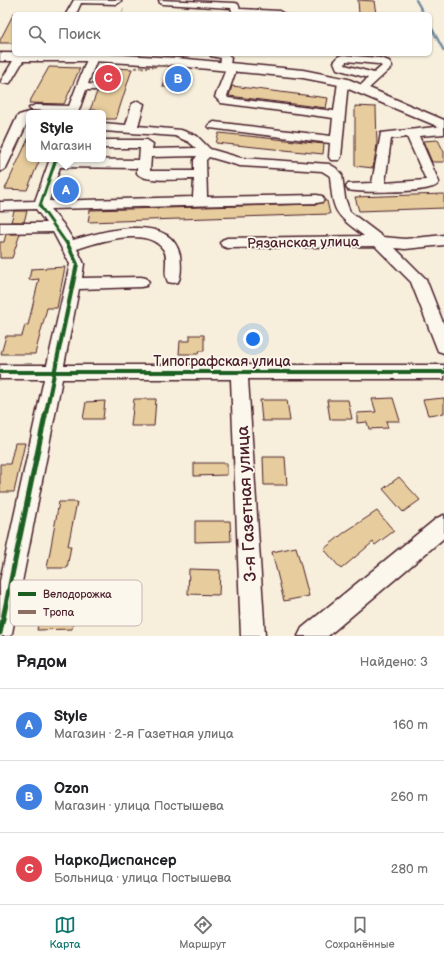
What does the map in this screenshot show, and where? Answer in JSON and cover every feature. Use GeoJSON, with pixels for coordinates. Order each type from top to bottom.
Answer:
{"type":"FeatureCollection","features":[{"type":"Feature","properties":{"kind":"main road"},"geometry":{"type":"LineString","coordinates":[[12,56],[134,57],[303,74],[343,82],[444,125]]}},
{"type":"Feature","properties":{"kind":"street"},"geometry":{"type":"LineString","coordinates":[[72,12],[78,0],[116,3]]}},
{"type":"Feature","properties":{"kind":"street"},"geometry":{"type":"LineString","coordinates":[[163,1],[265,12]]}},
{"type":"Feature","properties":{"kind":"street"},"geometry":{"type":"LineString","coordinates":[[6,81],[12,56]]}},
{"type":"Feature","properties":{"kind":"street"},"geometry":{"type":"LineString","coordinates":[[73,110],[94,56]]}},
{"type":"Feature","properties":{"kind":"street"},"geometry":{"type":"LineString","coordinates":[[225,56],[228,66],[221,97],[225,101],[339,115]]}},
{"type":"Feature","properties":{"kind":"street"},"geometry":{"type":"LineString","coordinates":[[362,89],[376,77],[387,67],[380,61],[343,56],[339,62],[341,67],[376,77]]}},
{"type":"Feature","properties":{"kind":"street"},"geometry":{"type":"LineString","coordinates":[[335,157],[343,82]]}},
{"type":"Feature","properties":{"kind":"street"},"geometry":{"type":"LineString","coordinates":[[81,87],[104,88]]}},
{"type":"Feature","properties":{"kind":"street"},"geometry":{"type":"LineString","coordinates":[[131,129],[138,104]]}},
{"type":"Feature","properties":{"kind":"street"},"geometry":{"type":"LineString","coordinates":[[248,129],[255,105]]}},
{"type":"Feature","properties":{"kind":"street"},"geometry":{"type":"LineString","coordinates":[[0,168],[23,117],[26,115]]}},
{"type":"Feature","properties":{"kind":"street"},"geometry":{"type":"LineString","coordinates":[[214,126],[336,140]]}},
{"type":"Feature","properties":{"kind":"street"},"geometry":{"type":"LineString","coordinates":[[106,127],[177,132],[193,139],[206,152]]}},
{"type":"Feature","properties":{"kind":"street"},"geometry":{"type":"LineString","coordinates":[[149,130],[145,154],[144,173],[148,175],[200,175]]}},
{"type":"Feature","properties":{"kind":"street"},"geometry":{"type":"LineString","coordinates":[[378,186],[385,136],[444,131],[442,138],[444,139]]}},
{"type":"Feature","properties":{"kind":"street"},"geometry":{"type":"LineString","coordinates":[[353,187],[427,185],[433,182],[412,134]]}},
{"type":"Feature","properties":{"kind":"street"},"geometry":{"type":"LineString","coordinates":[[106,145],[145,154]]}},
{"type":"Feature","properties":{"kind":"street"},"geometry":{"type":"LineString","coordinates":[[200,202],[200,160],[206,152]]}},
{"type":"Feature","properties":{"kind":"street"},"geometry":{"type":"LineString","coordinates":[[106,157],[206,152],[240,162],[325,167],[332,171],[336,176],[338,198],[344,214],[378,241],[418,279],[444,346]]}},
{"type":"Feature","properties":{"kind":"street"},"geometry":{"type":"LineString","coordinates":[[40,206],[56,162]]}},
{"type":"Feature","properties":{"kind":"street"},"geometry":{"type":"LineString","coordinates":[[0,206],[317,199]]}},
{"type":"Feature","properties":{"kind":"street"},"geometry":{"type":"LineString","coordinates":[[11,580],[56,372],[77,264],[70,246],[58,227],[40,206]]}},
{"type":"Feature","properties":{"kind":"street"},"geometry":{"type":"LineString","coordinates":[[0,228],[58,227]]}},
{"type":"Feature","properties":{"kind":"street"},"geometry":{"type":"LineString","coordinates":[[70,246],[119,234],[137,232],[154,236],[168,245],[172,258],[173,278]]}},
{"type":"Feature","properties":{"kind":"street","name":"Рязанская улица"},"geometry":{"type":"LineString","coordinates":[[227,243],[378,241],[405,244],[444,240]]}},
{"type":"Feature","properties":{"kind":"street"},"geometry":{"type":"LineString","coordinates":[[74,284],[141,282]]}},
{"type":"Feature","properties":{"kind":"street","name":"Типографская улица"},"geometry":{"type":"LineString","coordinates":[[0,372],[444,372]]}},
{"type":"Feature","properties":{"kind":"street","name":"3-я Газетная улица"},"geometry":{"type":"LineString","coordinates":[[239,372],[253,636]]}},
{"type":"Feature","properties":{"kind":"street"},"geometry":{"type":"LineString","coordinates":[[310,636],[444,525]]}},
{"type":"Feature","properties":{"kind":"street"},"geometry":{"type":"LineString","coordinates":[[0,632],[10,586]]}},
{"type":"Feature","properties":{"kind":"building"},"geometry":{"type":"Polygon","coordinates":[[[358,0],[374,1],[376,12],[359,12],[358,0]]]}},
{"type":"Feature","properties":{"kind":"building"},"geometry":{"type":"Polygon","coordinates":[[[12,17],[12,43],[0,43],[0,40],[12,17]]]}},
{"type":"Feature","properties":{"kind":"building"},"geometry":{"type":"Polygon","coordinates":[[[49,67],[80,68],[64,104],[29,103],[49,67]]]}},
{"type":"Feature","properties":{"kind":"building"},"geometry":{"type":"Polygon","coordinates":[[[114,68],[132,69],[116,119],[106,119],[106,110],[90,110],[97,92],[109,91],[109,85],[100,84],[103,76],[111,76],[114,68]]]}},
{"type":"Feature","properties":{"kind":"building"},"geometry":{"type":"Polygon","coordinates":[[[166,76],[183,77],[180,87],[163,87],[166,76]]]}},
{"type":"Feature","properties":{"kind":"building"},"geometry":{"type":"Polygon","coordinates":[[[232,86],[328,98],[326,108],[229,96],[232,86]]]}},
{"type":"Feature","properties":{"kind":"building"},"geometry":{"type":"Polygon","coordinates":[[[355,106],[376,107],[377,145],[373,168],[355,166],[355,106]]]}},
{"type":"Feature","properties":{"kind":"building"},"geometry":{"type":"Polygon","coordinates":[[[219,133],[324,144],[323,154],[216,143],[219,133]]]}},
{"type":"Feature","properties":{"kind":"building"},"geometry":{"type":"Polygon","coordinates":[[[438,140],[444,152],[444,162],[432,162],[423,141],[438,140]]]}},
{"type":"Feature","properties":{"kind":"building"},"geometry":{"type":"Polygon","coordinates":[[[26,144],[26,162],[39,162],[27,190],[5,189],[26,144]]]}},
{"type":"Feature","properties":{"kind":"building"},"geometry":{"type":"Polygon","coordinates":[[[57,185],[79,186],[74,198],[52,196],[57,185]]]}},
{"type":"Feature","properties":{"kind":"building"},"geometry":{"type":"Polygon","coordinates":[[[444,194],[444,208],[359,211],[355,197],[444,194]]]}},
{"type":"Feature","properties":{"kind":"building"},"geometry":{"type":"Polygon","coordinates":[[[327,201],[330,214],[88,222],[90,210],[317,204],[327,201]]]}},
{"type":"Feature","properties":{"kind":"building"},"geometry":{"type":"Polygon","coordinates":[[[14,211],[27,211],[24,222],[11,222],[14,211]]]}},
{"type":"Feature","properties":{"kind":"building"},"geometry":{"type":"Polygon","coordinates":[[[6,234],[20,234],[12,258],[0,258],[0,242],[4,242],[6,234]]]}},
{"type":"Feature","properties":{"kind":"building"},"geometry":{"type":"Polygon","coordinates":[[[65,267],[57,308],[47,308],[35,354],[1,354],[6,336],[22,336],[25,325],[28,325],[39,279],[29,280],[31,269],[65,267]]]}},
{"type":"Feature","properties":{"kind":"building"},"geometry":{"type":"Polygon","coordinates":[[[190,335],[204,335],[204,351],[199,351],[198,354],[179,354],[180,341],[190,341],[190,335]]]}},
{"type":"Feature","properties":{"kind":"building"},"geometry":{"type":"Polygon","coordinates":[[[393,398],[400,421],[386,421],[388,428],[369,429],[367,422],[357,423],[357,413],[376,412],[372,399],[393,398]]]}},
{"type":"Feature","properties":{"kind":"building"},"geometry":{"type":"Polygon","coordinates":[[[444,398],[444,413],[428,415],[423,400],[444,398]]]}},
{"type":"Feature","properties":{"kind":"building"},"geometry":{"type":"Polygon","coordinates":[[[134,399],[156,399],[154,426],[131,426],[134,399]]]}},
{"type":"Feature","properties":{"kind":"building"},"geometry":{"type":"Polygon","coordinates":[[[260,400],[287,400],[290,421],[262,421],[260,400]]]}},
{"type":"Feature","properties":{"kind":"building"},"geometry":{"type":"Polygon","coordinates":[[[327,400],[348,400],[352,419],[330,419],[327,400]]]}},
{"type":"Feature","properties":{"kind":"building"},"geometry":{"type":"Polygon","coordinates":[[[105,401],[103,419],[83,419],[86,402],[105,401]]]}},
{"type":"Feature","properties":{"kind":"building"},"geometry":{"type":"Polygon","coordinates":[[[15,443],[25,443],[14,492],[0,492],[0,464],[10,464],[15,443]]]}},
{"type":"Feature","properties":{"kind":"building"},"geometry":{"type":"Polygon","coordinates":[[[263,457],[285,457],[287,485],[264,485],[263,457]]]}},
{"type":"Feature","properties":{"kind":"building"},"geometry":{"type":"Polygon","coordinates":[[[194,463],[227,463],[227,475],[194,476],[194,463]]]}},
{"type":"Feature","properties":{"kind":"building"},"geometry":{"type":"Polygon","coordinates":[[[399,477],[420,500],[403,512],[383,489],[399,477]]]}},
{"type":"Feature","properties":{"kind":"building"},"geometry":{"type":"Polygon","coordinates":[[[59,502],[77,502],[68,546],[71,546],[67,568],[47,568],[59,502]]]}},
{"type":"Feature","properties":{"kind":"building"},"geometry":{"type":"Polygon","coordinates":[[[377,511],[394,531],[375,545],[373,542],[341,569],[324,549],[345,532],[377,511]]]}},
{"type":"Feature","properties":{"kind":"building"},"geometry":{"type":"Polygon","coordinates":[[[195,521],[230,521],[231,541],[195,542],[195,521]]]}},
{"type":"Feature","properties":{"kind":"building"},"geometry":{"type":"Polygon","coordinates":[[[296,547],[309,596],[284,601],[272,552],[296,547]]]}},
{"type":"Feature","properties":{"kind":"building"},"geometry":{"type":"Polygon","coordinates":[[[189,569],[220,570],[219,595],[188,594],[189,569]]]}},
{"type":"Feature","properties":{"kind":"building"},"geometry":{"type":"Polygon","coordinates":[[[38,626],[72,626],[72,629],[37,630],[38,626]]]}},
{"type":"Feature","properties":{"kind":"waterway"},"geometry":{"type":"LineString","coordinates":[[416,0],[423,12]]}},
{"type":"Feature","properties":{"kind":"waterway"},"geometry":{"type":"LineString","coordinates":[[432,29],[444,51]]}},
{"type":"Feature","properties":{"kind":"marked path"},"geometry":{"type":"LineString","coordinates":[[134,68],[176,65]]}},
{"type":"Feature","properties":{"kind":"cycle path"},"geometry":{"type":"LineString","coordinates":[[11,580],[77,264],[70,248],[40,206],[55,162]]}},
{"type":"Feature","properties":{"kind":"cycle path"},"geometry":{"type":"LineString","coordinates":[[0,372],[444,372]]}},
{"type":"Feature","properties":{"kind":"cycle path"},"geometry":{"type":"LineString","coordinates":[[0,633],[10,585]]}},
{"type":"Feature","properties":{"kind":"place","name":"НаркоДиспансер"},"geometry":{"type":"Point","coordinates":[108,78]}},
{"type":"Feature","properties":{"kind":"place","name":"Ozon"},"geometry":{"type":"Point","coordinates":[178,79]}},
{"type":"Feature","properties":{"kind":"place","name":"Style"},"geometry":{"type":"Point","coordinates":[66,190]}}]}
